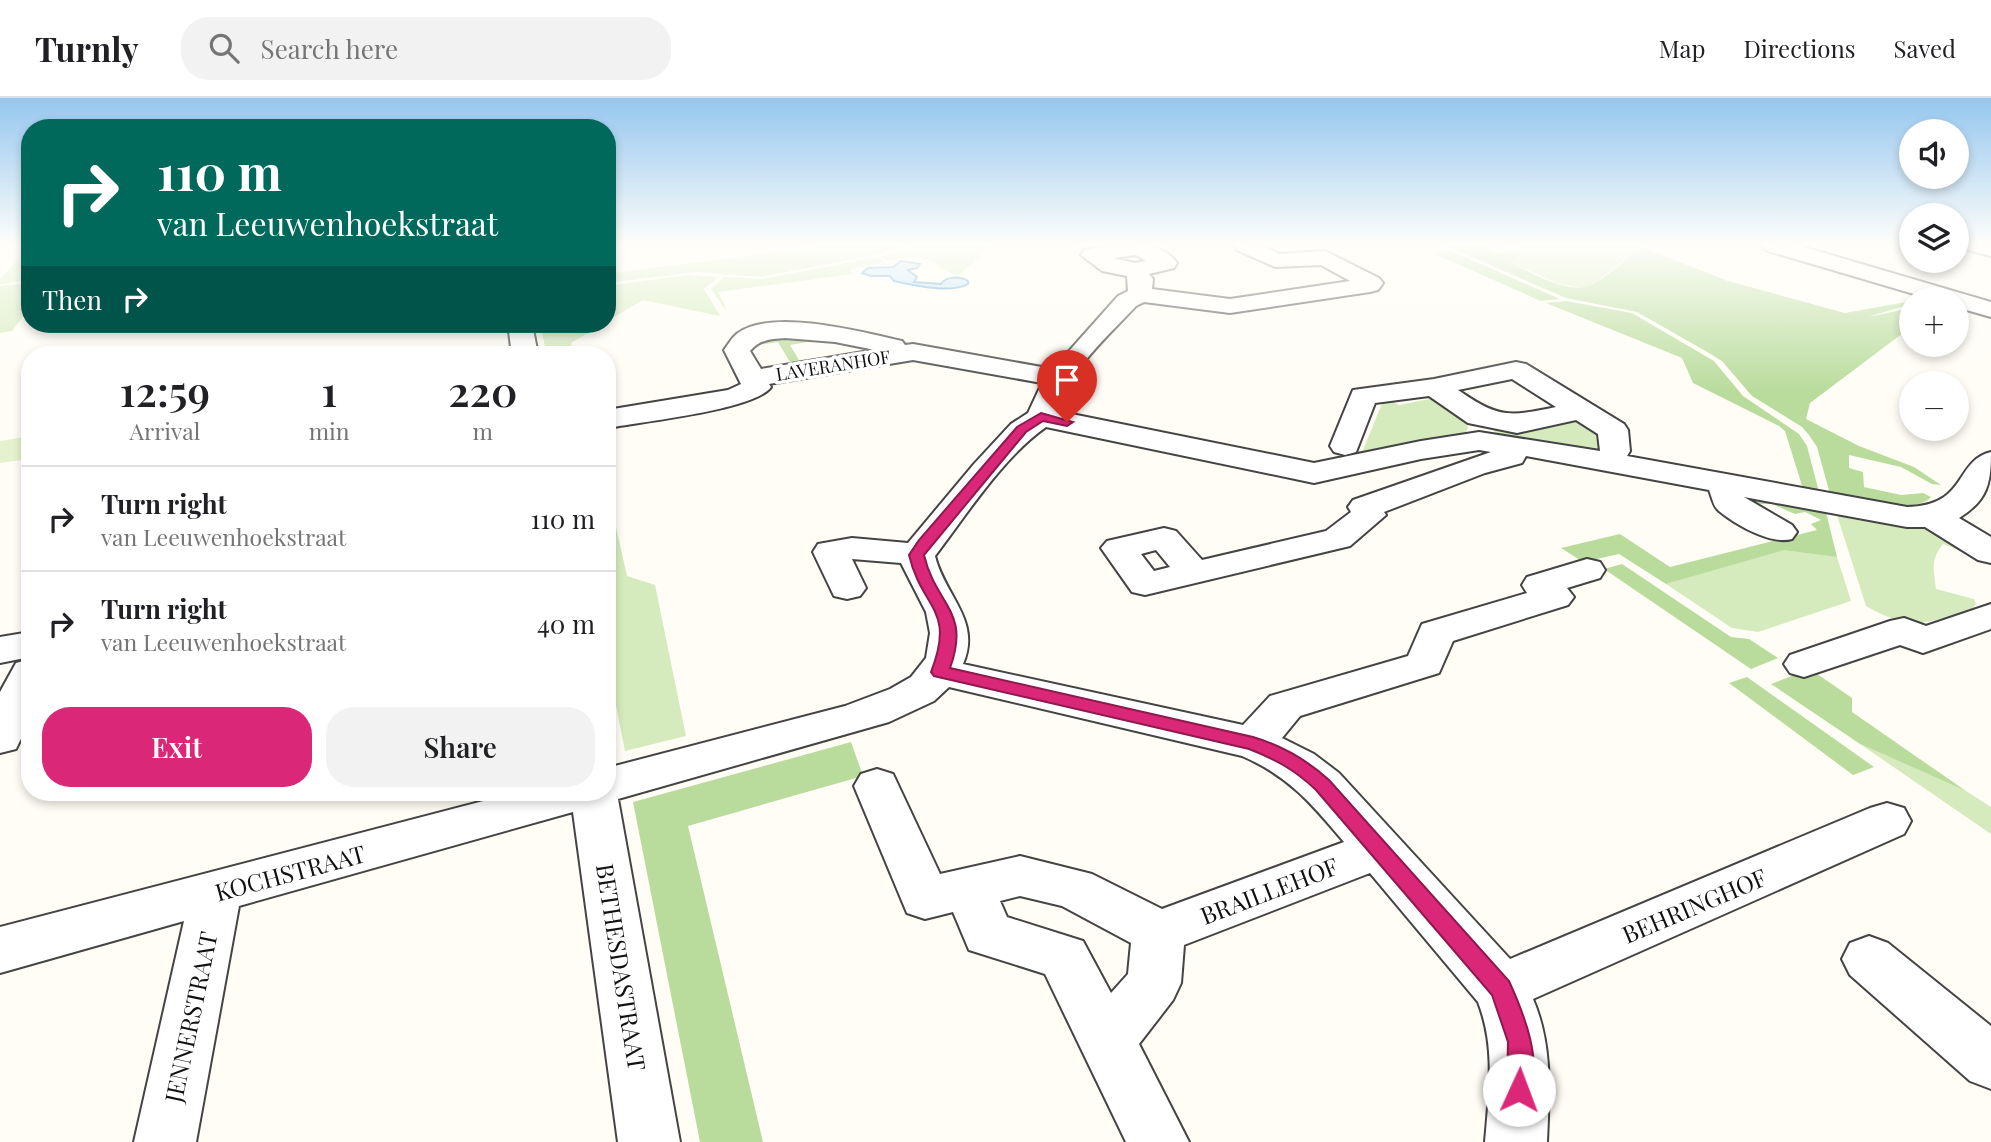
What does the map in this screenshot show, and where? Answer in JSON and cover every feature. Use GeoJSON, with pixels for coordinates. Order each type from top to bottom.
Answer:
{"type":"FeatureCollection","features":[{"type":"Feature","properties":{"kind":"street"},"geometry":{"type":"LineString","coordinates":[[1041,417],[1043,402],[1059,378],[1123,305],[1127,294]]}},
{"type":"Feature","properties":{"kind":"street"},"geometry":{"type":"LineString","coordinates":[[1193,294],[1215,306],[1230,306],[1312,294]]}},
{"type":"Feature","properties":{"kind":"street"},"geometry":{"type":"LineString","coordinates":[[1969,303],[1991,310]]}},
{"type":"Feature","properties":{"kind":"street","name":"LAVERANHOF"},"geometry":{"type":"LineString","coordinates":[[616,417],[735,397],[757,387],[737,350],[742,343],[758,335],[784,331],[819,330],[913,352],[1059,378]]}},
{"type":"Feature","properties":{"kind":"street","name":"LAVERANHOF"},"geometry":{"type":"LineString","coordinates":[[752,379],[913,352]]}},
{"type":"Feature","properties":{"kind":"street"},"geometry":{"type":"LineString","coordinates":[[1345,446],[1363,396],[1434,387],[1518,358],[1581,410],[1613,430],[1615,451]]}},
{"type":"Feature","properties":{"kind":"street"},"geometry":{"type":"LineString","coordinates":[[1434,387],[1479,429],[1540,449],[1886,514],[1933,517],[1951,512],[1991,461]]}},
{"type":"Feature","properties":{"kind":"street"},"geometry":{"type":"LineString","coordinates":[[1314,473],[1422,450],[1479,429],[1581,410]]}},
{"type":"Feature","properties":{"kind":"street"},"geometry":{"type":"LineString","coordinates":[[917,555],[994,460],[1022,430],[1041,417],[1314,473],[1365,507],[1369,515],[1338,539],[1194,573]]}},
{"type":"Feature","properties":{"kind":"street"},"geometry":{"type":"LineString","coordinates":[[1365,507],[1390,500],[1482,462],[1540,449]]}},
{"type":"Feature","properties":{"kind":"street"},"geometry":{"type":"LineString","coordinates":[[1724,485],[1730,503],[1780,532]]}},
{"type":"Feature","properties":{"kind":"street"},"geometry":{"type":"LineString","coordinates":[[1933,517],[1991,552]]}},
{"type":"Feature","properties":{"kind":"street"},"geometry":{"type":"LineString","coordinates":[[847,588],[831,552],[844,548],[866,548],[917,555]]}},
{"type":"Feature","properties":{"kind":"street"},"geometry":{"type":"LineString","coordinates":[[616,783],[852,718],[921,690],[940,672],[950,633],[946,617],[921,575],[917,555]]}},
{"type":"Feature","properties":{"kind":"street"},"geometry":{"type":"LineString","coordinates":[[1253,743],[1286,706],[1425,664],[1436,633],[1555,597],[1541,585],[1587,570]]}},
{"type":"Feature","properties":{"kind":"street"},"geometry":{"type":"LineString","coordinates":[[1804,664],[1905,630],[1923,641],[1991,616]]}},
{"type":"Feature","properties":{"kind":"street"},"geometry":{"type":"LineString","coordinates":[[0,650],[21,646]]}},
{"type":"Feature","properties":{"kind":"street"},"geometry":{"type":"LineString","coordinates":[[940,672],[1253,743],[1285,756],[1306,769],[1501,988],[1520,1042],[1516,1142]]}},
{"type":"Feature","properties":{"kind":"street"},"geometry":{"type":"LineString","coordinates":[[0,738],[21,692]]}},
{"type":"Feature","properties":{"kind":"street"},"geometry":{"type":"LineString","coordinates":[[877,786],[925,898],[1020,876],[1074,889],[1159,932],[1154,983],[1107,1040]]}},
{"type":"Feature","properties":{"kind":"street","name":"KOCHSTRAAT"},"geometry":{"type":"LineString","coordinates":[[0,950],[550,801]]}},
{"type":"Feature","properties":{"kind":"street","name":"BETHESDASTRAAT"},"geometry":{"type":"LineString","coordinates":[[595,801],[649,1142]]}},
{"type":"Feature","properties":{"kind":"street","name":"BEHRINGHOF"},"geometry":{"type":"LineString","coordinates":[[1501,988],[1887,821]]}},
{"type":"Feature","properties":{"kind":"street","name":"BRAILLEHOF"},"geometry":{"type":"LineString","coordinates":[[1159,932],[1379,849]]}},
{"type":"Feature","properties":{"kind":"street"},"geometry":{"type":"LineString","coordinates":[[969,888],[988,934],[1064,957],[1158,1142]]}},
{"type":"Feature","properties":{"kind":"street","name":"JENNERSTRAAT"},"geometry":{"type":"LineString","coordinates":[[165,1142],[216,892]]}},
{"type":"Feature","properties":{"kind":"street"},"geometry":{"type":"LineString","coordinates":[[1869,960],[1991,1062]]}},
{"type":"Feature","properties":{"kind":"green space"},"geometry":{"type":"Polygon","coordinates":[[[0,294],[21,294],[21,319],[12,331],[0,333],[0,294]]]}},
{"type":"Feature","properties":{"kind":"green space"},"geometry":{"type":"Polygon","coordinates":[[[616,294],[707,294],[720,316],[643,300],[616,316],[616,294]]]}},
{"type":"Feature","properties":{"kind":"green space"},"geometry":{"type":"Polygon","coordinates":[[[714,294],[719,294],[725,309],[714,294]]]}},
{"type":"Feature","properties":{"kind":"green space"},"geometry":{"type":"Polygon","coordinates":[[[1525,294],[1548,294],[1560,299],[1541,301],[1525,294]]]}},
{"type":"Feature","properties":{"kind":"green space"},"geometry":{"type":"Polygon","coordinates":[[[1556,294],[1775,294],[1845,313],[1899,303],[1899,308],[1868,317],[1899,311],[1899,336],[1810,403],[1806,419],[1859,446],[1914,467],[1941,485],[1932,484],[1901,467],[1849,455],[1849,468],[1863,472],[1864,487],[1901,495],[1923,493],[1931,497],[1912,505],[1898,505],[1830,494],[1817,447],[1802,427],[1752,396],[1722,361],[1637,312],[1556,294]]]}},
{"type":"Feature","properties":{"kind":"green space"},"geometry":{"type":"Polygon","coordinates":[[[1566,301],[1632,313],[1714,361],[1743,396],[1799,434],[1807,446],[1819,492],[1803,489],[1785,431],[1779,426],[1693,383],[1682,358],[1546,303],[1566,301]]]}},
{"type":"Feature","properties":{"kind":"green space"},"geometry":{"type":"Polygon","coordinates":[[[542,333],[588,333],[571,343],[572,346],[545,346],[542,333]]]}},
{"type":"Feature","properties":{"kind":"green space"},"geometry":{"type":"Polygon","coordinates":[[[783,337],[801,338],[807,342],[790,345],[799,360],[818,360],[793,367],[778,342],[758,345],[760,341],[783,337]]]}},
{"type":"Feature","properties":{"kind":"green space"},"geometry":{"type":"Polygon","coordinates":[[[1434,398],[1464,416],[1468,428],[1465,434],[1331,463],[1332,458],[1363,450],[1383,401],[1388,399],[1399,405],[1434,398]]]}},
{"type":"Feature","properties":{"kind":"green space"},"geometry":{"type":"Polygon","coordinates":[[[1574,420],[1597,428],[1601,454],[1497,436],[1491,426],[1574,420]]]}},
{"type":"Feature","properties":{"kind":"green space"},"geometry":{"type":"Polygon","coordinates":[[[21,438],[21,460],[0,463],[0,441],[21,438]]]}},
{"type":"Feature","properties":{"kind":"green space"},"geometry":{"type":"Polygon","coordinates":[[[1743,495],[1825,508],[1837,557],[1784,550],[1666,584],[1619,554],[1583,562],[1561,548],[1620,534],[1670,567],[1817,530],[1811,524],[1821,520],[1805,512],[1795,514],[1772,504],[1750,504],[1743,495]]]}},
{"type":"Feature","properties":{"kind":"green space"},"geometry":{"type":"Polygon","coordinates":[[[1835,509],[1930,527],[1972,556],[1943,544],[1935,560],[1936,589],[1974,599],[1976,604],[1973,608],[1957,614],[1919,623],[1895,620],[1866,606],[1835,509]]]}},
{"type":"Feature","properties":{"kind":"green space"},"geometry":{"type":"Polygon","coordinates":[[[616,527],[627,576],[655,585],[686,736],[625,751],[616,706],[616,527]]]}},
{"type":"Feature","properties":{"kind":"green space"},"geometry":{"type":"Polygon","coordinates":[[[1786,549],[1837,557],[1851,601],[1758,632],[1732,628],[1666,584],[1786,549]]]}},
{"type":"Feature","properties":{"kind":"green space"},"geometry":{"type":"Polygon","coordinates":[[[1622,564],[1731,637],[1749,639],[1778,658],[1751,669],[1604,569],[1622,564]]]}},
{"type":"Feature","properties":{"kind":"green space"},"geometry":{"type":"Polygon","coordinates":[[[1810,669],[1852,698],[1852,712],[1966,791],[1860,744],[1771,684],[1810,669]]]}},
{"type":"Feature","properties":{"kind":"green space"},"geometry":{"type":"Polygon","coordinates":[[[1747,677],[1874,767],[1853,775],[1729,683],[1747,677]]]}},
{"type":"Feature","properties":{"kind":"green space"},"geometry":{"type":"Polygon","coordinates":[[[851,742],[863,776],[688,826],[763,1142],[700,1142],[633,802],[851,742]]]}},
{"type":"Feature","properties":{"kind":"green space"},"geometry":{"type":"Polygon","coordinates":[[[1860,744],[1966,791],[1991,807],[1991,834],[1860,744]]]}},
{"type":"Feature","properties":{"kind":"route"},"geometry":{"type":"LineString","coordinates":[[1067,422],[1041,417],[1022,430],[924,543],[917,555],[921,575],[946,617],[950,633],[940,672],[1253,743],[1285,756],[1306,769],[1501,988],[1520,1042],[1519,1090]]}}]}
